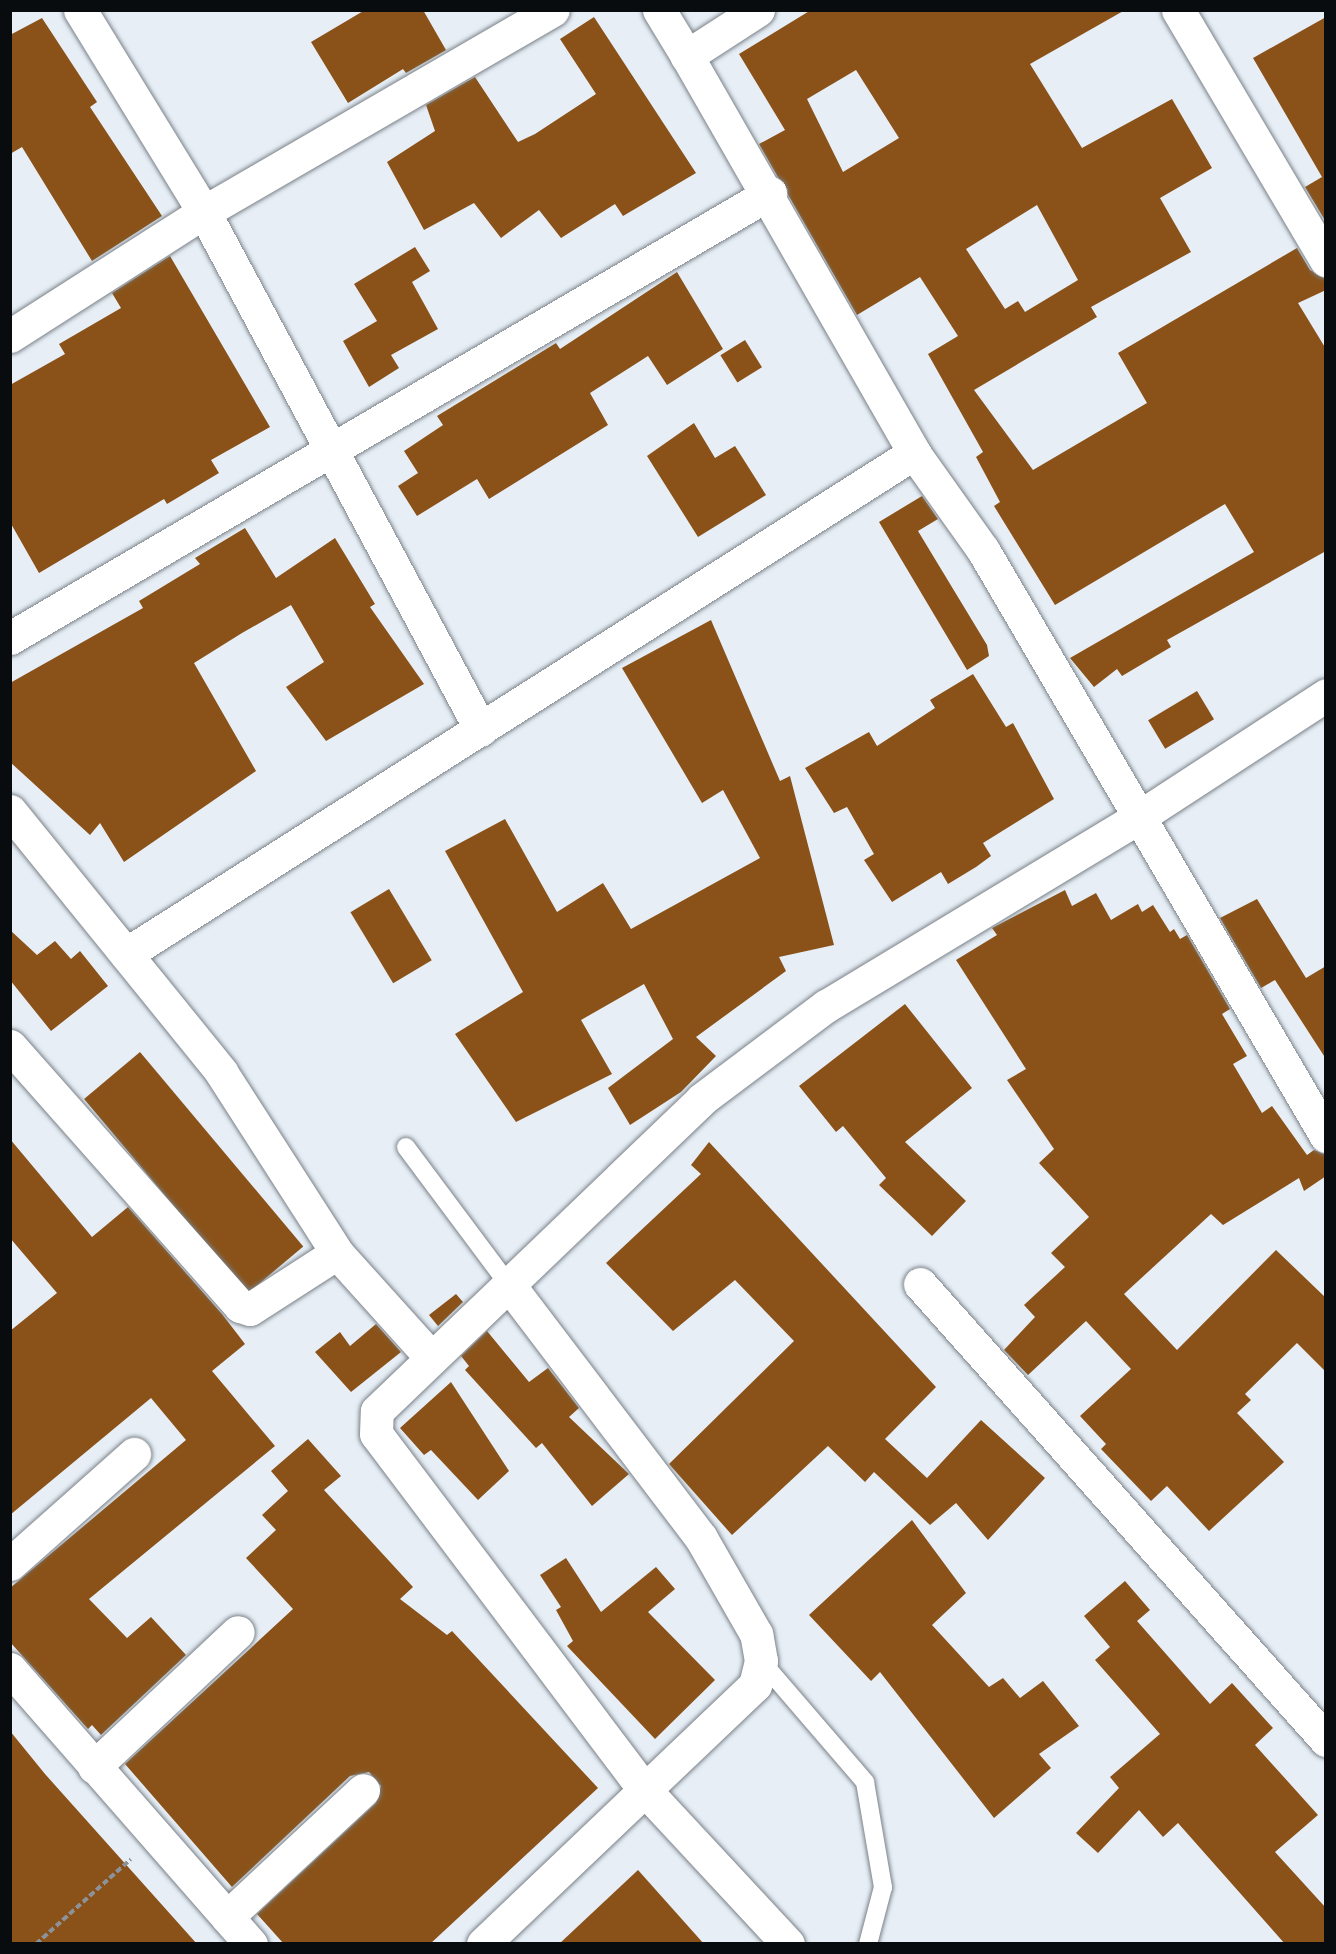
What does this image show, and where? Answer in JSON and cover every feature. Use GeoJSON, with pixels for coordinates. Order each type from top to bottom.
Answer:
{"type":"FeatureCollection","features":[{"type":"Feature","properties":{"kind":"street"},"geometry":{"type":"LineString","coordinates":[[80,10],[204,212],[328,449],[481,730]]}},
{"type":"Feature","properties":{"kind":"street"},"geometry":{"type":"LineString","coordinates":[[10,336],[204,212],[553,10]]}},
{"type":"Feature","properties":{"kind":"street"},"geometry":{"type":"LineString","coordinates":[[659,10],[770,193],[914,453],[983,550],[1326,1136]]}},
{"type":"Feature","properties":{"kind":"street"},"geometry":{"type":"LineString","coordinates":[[687,56],[758,10]]}},
{"type":"Feature","properties":{"kind":"street"},"geometry":{"type":"LineString","coordinates":[[1178,10],[1326,260]]}},
{"type":"Feature","properties":{"kind":"street"},"geometry":{"type":"LineString","coordinates":[[10,638],[328,449],[770,193]]}},
{"type":"Feature","properties":{"kind":"street"},"geometry":{"type":"LineString","coordinates":[[126,954],[914,453]]}},
{"type":"Feature","properties":{"kind":"street"},"geometry":{"type":"LineString","coordinates":[[788,1944],[643,1788],[376,1434],[377,1411],[429,1355],[509,1285],[702,1099],[826,1006],[1139,817],[1326,695]]}},
{"type":"Feature","properties":{"kind":"street"},"geometry":{"type":"LineString","coordinates":[[10,811],[221,1072],[337,1253],[429,1355]]}},
{"type":"Feature","properties":{"kind":"street"},"geometry":{"type":"LineString","coordinates":[[10,1046],[240,1306],[250,1309],[337,1253]]}},
{"type":"Feature","properties":{"kind":"street"},"geometry":{"type":"LineString","coordinates":[[920,1284],[1326,1740]]}},
{"type":"Feature","properties":{"kind":"street"},"geometry":{"type":"LineString","coordinates":[[483,1944],[643,1788],[755,1685],[761,1661],[756,1635],[701,1538],[509,1285]]}},
{"type":"Feature","properties":{"kind":"street"},"geometry":{"type":"LineString","coordinates":[[10,1564],[134,1454]]}},
{"type":"Feature","properties":{"kind":"street"},"geometry":{"type":"LineString","coordinates":[[94,1767],[238,1632]]}},
{"type":"Feature","properties":{"kind":"street"},"geometry":{"type":"LineString","coordinates":[[10,1669],[154,1839],[252,1944]]}},
{"type":"Feature","properties":{"kind":"street"},"geometry":{"type":"LineString","coordinates":[[227,1917],[363,1790]]}},
{"type":"Feature","properties":{"kind":"lane"},"geometry":{"type":"LineString","coordinates":[[406,1147],[509,1285]]}},
{"type":"Feature","properties":{"kind":"lane"},"geometry":{"type":"LineString","coordinates":[[761,1661],[865,1782],[883,1887],[868,1944]]}},
{"type":"Feature","properties":{"kind":"path"},"geometry":{"type":"LineString","coordinates":[[36,1944],[154,1839]]}},
{"type":"Feature","properties":{"kind":"building"},"geometry":{"type":"Polygon","coordinates":[[[365,10],[423,10],[446,50],[455,45],[406,73],[403,69],[348,103],[311,42],[365,10]]]}},
{"type":"Feature","properties":{"kind":"building"},"geometry":{"type":"Polygon","coordinates":[[[811,10],[1125,10],[1030,64],[1082,148],[1172,99],[1212,168],[1160,198],[1191,252],[1091,307],[1097,317],[974,390],[1033,470],[1147,403],[1118,353],[1297,248],[1310,270],[1326,279],[1326,290],[1298,303],[1326,349],[1326,551],[1167,640],[1171,647],[1122,676],[1117,669],[1094,687],[1070,658],[1254,552],[1225,504],[1055,605],[994,506],[1000,502],[976,457],[983,452],[928,354],[958,336],[920,277],[857,315],[759,144],[785,130],[739,54],[811,10]],[[856,70],[807,99],[843,172],[899,138],[856,70]],[[1037,205],[966,249],[1005,309],[1018,301],[1025,312],[1078,280],[1037,205]]]}},
{"type":"Feature","properties":{"kind":"building"},"geometry":{"type":"Polygon","coordinates":[[[594,17],[696,173],[623,216],[615,204],[561,238],[539,210],[501,238],[474,203],[424,230],[387,162],[435,131],[426,105],[475,77],[518,142],[535,134],[596,94],[560,39],[594,17]]]}},
{"type":"Feature","properties":{"kind":"building"},"geometry":{"type":"Polygon","coordinates":[[[1326,17],[1326,222],[1305,187],[1322,177],[1253,58],[1326,17]]]}},
{"type":"Feature","properties":{"kind":"building"},"geometry":{"type":"Polygon","coordinates":[[[42,18],[97,102],[90,107],[162,216],[92,261],[22,147],[10,154],[10,35],[42,18]]]}},
{"type":"Feature","properties":{"kind":"building"},"geometry":{"type":"Polygon","coordinates":[[[415,247],[430,271],[412,282],[438,329],[391,355],[399,368],[369,387],[343,341],[377,321],[354,284],[415,247]]]}},
{"type":"Feature","properties":{"kind":"building"},"geometry":{"type":"Polygon","coordinates":[[[170,256],[270,427],[211,460],[219,473],[167,504],[164,499],[39,573],[10,522],[10,385],[65,354],[59,344],[121,308],[112,293],[170,256]]]}},
{"type":"Feature","properties":{"kind":"building"},"geometry":{"type":"Polygon","coordinates":[[[677,272],[723,349],[667,385],[648,356],[590,393],[608,425],[489,499],[477,479],[417,516],[398,486],[418,473],[404,451],[443,425],[437,416],[556,343],[560,349],[677,272]]]}},
{"type":"Feature","properties":{"kind":"building"},"geometry":{"type":"Polygon","coordinates":[[[745,340],[762,367],[737,383],[720,355],[745,340]]]}},
{"type":"Feature","properties":{"kind":"building"},"geometry":{"type":"Polygon","coordinates":[[[694,423],[715,458],[735,446],[766,495],[698,537],[647,456],[694,423]]]}},
{"type":"Feature","properties":{"kind":"building"},"geometry":{"type":"Polygon","coordinates":[[[922,496],[938,519],[918,531],[987,645],[989,656],[967,670],[879,522],[922,496]]]}},
{"type":"Feature","properties":{"kind":"building"},"geometry":{"type":"Polygon","coordinates":[[[245,528],[276,578],[335,538],[375,604],[370,607],[424,684],[326,741],[286,687],[324,662],[291,605],[242,633],[194,663],[256,771],[124,862],[100,823],[90,835],[10,762],[10,683],[143,608],[139,601],[200,564],[195,558],[245,528]]]}},
{"type":"Feature","properties":{"kind":"building"},"geometry":{"type":"Polygon","coordinates":[[[711,620],[780,781],[790,776],[834,945],[779,957],[786,971],[696,1037],[716,1056],[681,1092],[630,1125],[608,1088],[673,1039],[644,984],[581,1020],[612,1074],[516,1122],[455,1034],[523,992],[445,851],[505,819],[557,912],[603,883],[631,929],[760,858],[723,790],[702,803],[622,668],[711,620]]]}},
{"type":"Feature","properties":{"kind":"building"},"geometry":{"type":"Polygon","coordinates":[[[973,674],[1006,727],[1013,723],[1054,799],[983,843],[991,856],[976,867],[948,884],[941,872],[892,902],[864,860],[874,854],[847,807],[834,813],[805,768],[869,732],[877,746],[935,708],[930,700],[973,674]]]}},
{"type":"Feature","properties":{"kind":"building"},"geometry":{"type":"Polygon","coordinates":[[[1197,691],[1214,719],[1165,749],[1148,720],[1197,691]]]}},
{"type":"Feature","properties":{"kind":"building"},"geometry":{"type":"Polygon","coordinates":[[[389,889],[432,960],[393,983],[350,912],[389,889]]]}},
{"type":"Feature","properties":{"kind":"building"},"geometry":{"type":"Polygon","coordinates":[[[1065,890],[1072,906],[1096,893],[1111,920],[1138,904],[1142,912],[1153,905],[1170,932],[1174,929],[1180,939],[1187,935],[1230,1009],[1222,1014],[1247,1056],[1233,1064],[1262,1113],[1272,1106],[1307,1155],[1314,1150],[1326,1155],[1326,1176],[1304,1191],[1299,1178],[1223,1225],[1211,1214],[1124,1294],[1177,1350],[1276,1250],[1326,1298],[1326,1372],[1297,1343],[1245,1394],[1251,1400],[1237,1413],[1284,1462],[1209,1531],[1167,1486],[1151,1501],[1101,1449],[1106,1444],[1080,1416],[1131,1369],[1086,1321],[1028,1375],[1004,1350],[1035,1317],[1024,1305],[1065,1267],[1051,1253],[1089,1217],[1039,1163],[1054,1149],[1007,1080],[1026,1069],[956,960],[997,935],[992,928],[1065,890]]]}},
{"type":"Feature","properties":{"kind":"building"},"geometry":{"type":"Polygon","coordinates":[[[1257,899],[1306,978],[1326,966],[1326,1059],[1275,980],[1261,988],[1220,918],[1257,899]]]}},
{"type":"Feature","properties":{"kind":"building"},"geometry":{"type":"Polygon","coordinates":[[[10,930],[37,955],[55,941],[71,959],[80,951],[108,986],[51,1031],[10,980],[10,930]]]}},
{"type":"Feature","properties":{"kind":"building"},"geometry":{"type":"Polygon","coordinates":[[[905,1004],[972,1088],[905,1142],[966,1201],[932,1236],[879,1185],[886,1178],[843,1126],[836,1132],[799,1086],[905,1004]]]}},
{"type":"Feature","properties":{"kind":"building"},"geometry":{"type":"Polygon","coordinates":[[[140,1052],[303,1247],[247,1293],[84,1099],[140,1052]]]}},
{"type":"Feature","properties":{"kind":"building"},"geometry":{"type":"Polygon","coordinates":[[[10,1139],[92,1237],[128,1207],[222,1314],[245,1344],[212,1371],[275,1446],[89,1599],[127,1638],[151,1617],[186,1655],[101,1735],[92,1725],[88,1729],[10,1642],[10,1588],[186,1440],[151,1398],[10,1515],[10,1331],[57,1293],[10,1238],[10,1139]]]}},
{"type":"Feature","properties":{"kind":"building"},"geometry":{"type":"Polygon","coordinates":[[[709,1142],[936,1387],[885,1439],[927,1478],[981,1420],[1045,1478],[988,1540],[956,1503],[930,1525],[874,1472],[865,1482],[828,1446],[732,1535],[669,1464],[794,1341],[735,1280],[673,1331],[606,1263],[701,1174],[691,1165],[709,1142]]]}},
{"type":"Feature","properties":{"kind":"building"},"geometry":{"type":"Polygon","coordinates":[[[456,1294],[463,1302],[438,1326],[429,1315],[456,1294]]]}},
{"type":"Feature","properties":{"kind":"building"},"geometry":{"type":"Polygon","coordinates":[[[376,1324],[401,1352],[351,1392],[315,1352],[340,1332],[350,1346],[376,1324]]]}},
{"type":"Feature","properties":{"kind":"building"},"geometry":{"type":"Polygon","coordinates":[[[487,1331],[529,1382],[548,1368],[579,1408],[569,1417],[629,1474],[592,1506],[542,1443],[536,1448],[465,1370],[469,1366],[461,1356],[487,1331]]]}},
{"type":"Feature","properties":{"kind":"building"},"geometry":{"type":"Polygon","coordinates":[[[451,1382],[509,1471],[478,1500],[431,1450],[424,1455],[400,1428],[451,1382]]]}},
{"type":"Feature","properties":{"kind":"building"},"geometry":{"type":"Polygon","coordinates":[[[308,1439],[341,1476],[324,1490],[413,1587],[400,1599],[447,1635],[452,1631],[598,1788],[430,1944],[284,1944],[257,1914],[376,1803],[381,1786],[369,1772],[350,1776],[232,1887],[125,1764],[293,1609],[246,1558],[276,1530],[262,1515],[288,1491],[271,1471],[308,1439]]]}},
{"type":"Feature","properties":{"kind":"building"},"geometry":{"type":"Polygon","coordinates":[[[912,1520],[966,1593],[932,1625],[989,1687],[1003,1678],[1020,1698],[1043,1681],[1079,1726],[1039,1754],[1051,1768],[994,1818],[880,1672],[871,1681],[809,1615],[912,1520]]]}},
{"type":"Feature","properties":{"kind":"building"},"geometry":{"type":"Polygon","coordinates":[[[566,1558],[601,1612],[656,1567],[675,1589],[648,1612],[715,1680],[655,1739],[567,1646],[573,1641],[556,1610],[561,1607],[540,1575],[566,1558]]]}},
{"type":"Feature","properties":{"kind":"building"},"geometry":{"type":"Polygon","coordinates":[[[1125,1581],[1150,1610],[1137,1621],[1210,1704],[1232,1683],[1273,1728],[1255,1745],[1318,1815],[1275,1852],[1326,1908],[1326,1944],[1285,1944],[1178,1823],[1163,1837],[1139,1810],[1098,1853],[1076,1833],[1119,1788],[1110,1777],[1160,1734],[1095,1660],[1110,1647],[1084,1616],[1125,1581]]]}},
{"type":"Feature","properties":{"kind":"building"},"geometry":{"type":"Polygon","coordinates":[[[10,1731],[45,1774],[197,1944],[10,1944],[10,1731]]]}},
{"type":"Feature","properties":{"kind":"building"},"geometry":{"type":"Polygon","coordinates":[[[638,1870],[704,1944],[559,1944],[638,1870]]]}}]}
